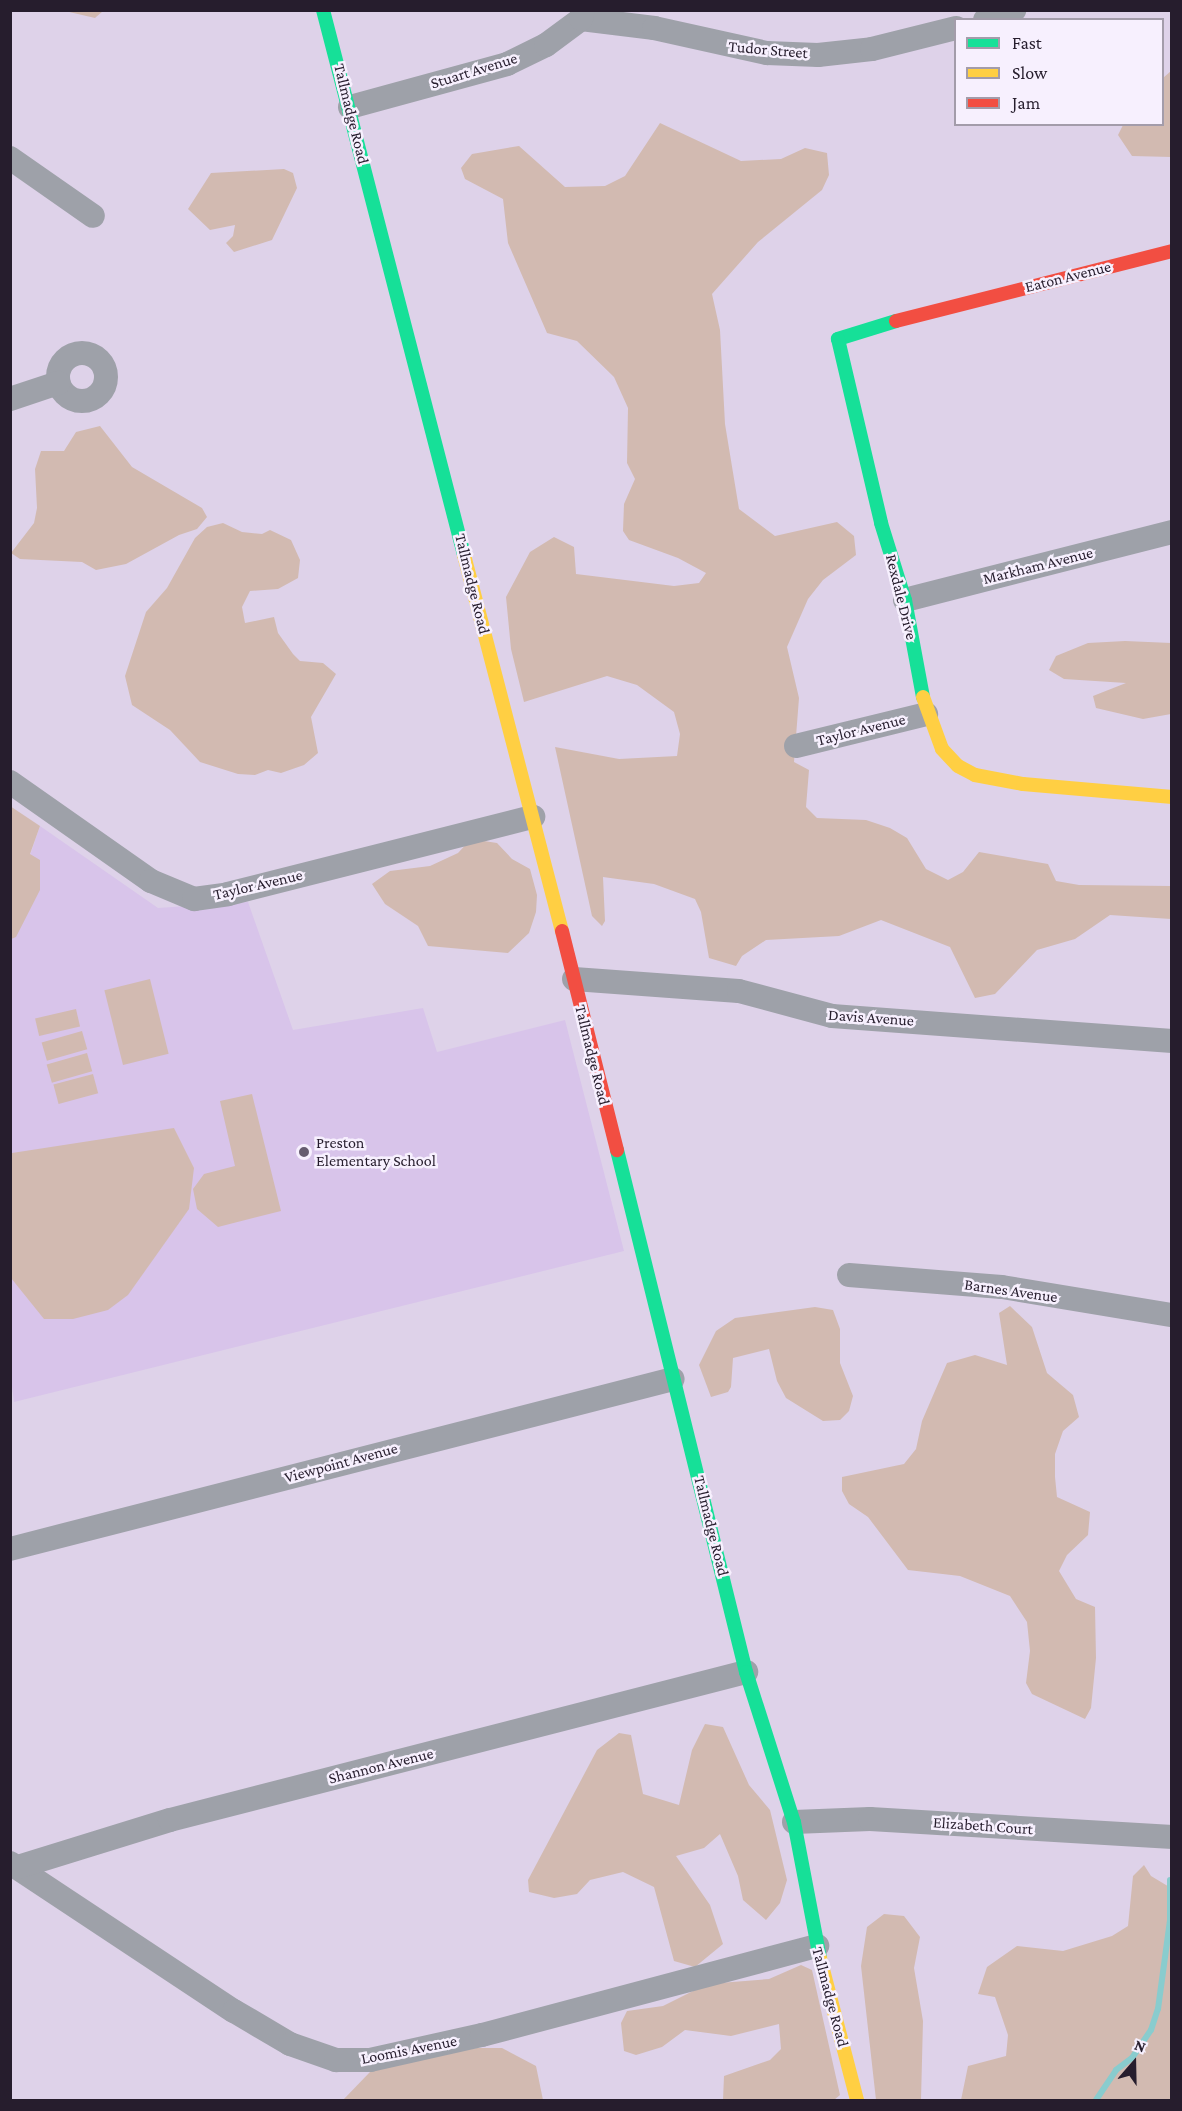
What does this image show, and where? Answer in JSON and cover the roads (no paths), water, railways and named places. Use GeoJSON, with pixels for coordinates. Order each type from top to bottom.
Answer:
{"type":"FeatureCollection","features":[{"type":"Feature","properties":{"kind":"street","name":"Tallmadge Road"},"geometry":{"type":"LineString","coordinates":[[323,10],[574,978],[746,1672],[794,1822],[817,1946],[857,2100]]}},
{"type":"Feature","properties":{"kind":"street"},"geometry":{"type":"LineString","coordinates":[[991,18],[1014,10]]}},
{"type":"Feature","properties":{"kind":"street","name":"Stuart Avenue"},"geometry":{"type":"LineString","coordinates":[[350,107],[507,64],[546,45],[582,15]]}},
{"type":"Feature","properties":{"kind":"street","name":"Tudor Street"},"geometry":{"type":"LineString","coordinates":[[582,15],[654,28],[750,51],[809,54],[872,49],[954,28]]}},
{"type":"Feature","properties":{"kind":"street"},"geometry":{"type":"LineString","coordinates":[[10,158],[93,216]]}},
{"type":"Feature","properties":{"kind":"street","name":"Eaton Avenue"},"geometry":{"type":"LineString","coordinates":[[965,303],[1172,251]]}},
{"type":"Feature","properties":{"kind":"street","name":"Rexdale Drive"},"geometry":{"type":"LineString","coordinates":[[965,303],[838,339],[877,504],[905,600],[926,714],[942,749],[958,766],[975,775],[1023,784],[1172,796]]}},
{"type":"Feature","properties":{"kind":"street"},"geometry":{"type":"LineString","coordinates":[[10,399],[58,383]]}},
{"type":"Feature","properties":{"kind":"street","name":"Markham Avenue"},"geometry":{"type":"LineString","coordinates":[[905,600],[1172,532]]}},
{"type":"Feature","properties":{"kind":"street","name":"Taylor Avenue"},"geometry":{"type":"LineString","coordinates":[[796,746],[926,714]]}},
{"type":"Feature","properties":{"kind":"street","name":"Taylor Avenue"},"geometry":{"type":"LineString","coordinates":[[10,782],[151,881],[194,898],[228,894],[533,817]]}},
{"type":"Feature","properties":{"kind":"street","name":"Davis Avenue"},"geometry":{"type":"LineString","coordinates":[[574,978],[739,991],[832,1016],[1172,1041]]}},
{"type":"Feature","properties":{"kind":"street","name":"Barnes Avenue"},"geometry":{"type":"LineString","coordinates":[[849,1275],[1002,1287],[1172,1315]]}},
{"type":"Feature","properties":{"kind":"street","name":"Viewpoint Avenue"},"geometry":{"type":"LineString","coordinates":[[10,1549],[673,1379]]}},
{"type":"Feature","properties":{"kind":"street","name":"Shannon Avenue"},"geometry":{"type":"LineString","coordinates":[[14,1865],[181,1817],[746,1672]]}},
{"type":"Feature","properties":{"kind":"street","name":"Elizabeth Court"},"geometry":{"type":"LineString","coordinates":[[794,1822],[870,1819],[1172,1836]]}},
{"type":"Feature","properties":{"kind":"street","name":"Loomis Avenue"},"geometry":{"type":"LineString","coordinates":[[14,1865],[234,2011],[290,2044],[336,2060],[370,2060],[482,2035],[817,1946]]}},
{"type":"Feature","properties":{"kind":"waterway"},"geometry":{"type":"LineString","coordinates":[[1096,2100],[1116,2070],[1132,2058],[1151,2030],[1158,2009],[1170,1920],[1170,1880]]}},
{"type":"Feature","properties":{"kind":"place","name":"Preston Elementary School"},"geometry":{"type":"Point","coordinates":[304,1152]}}]}
